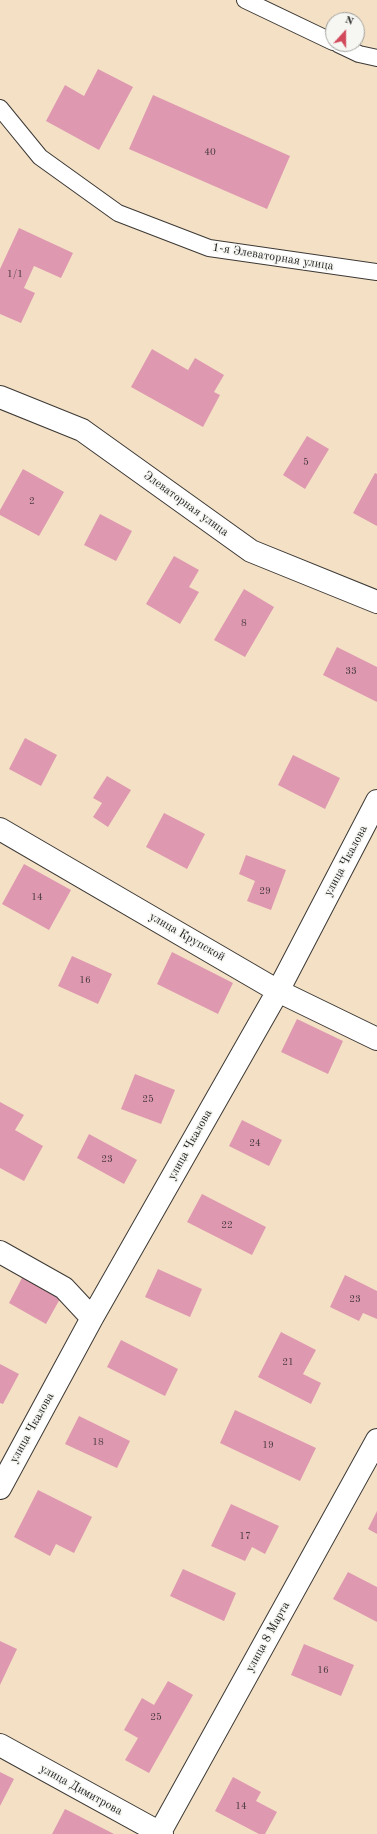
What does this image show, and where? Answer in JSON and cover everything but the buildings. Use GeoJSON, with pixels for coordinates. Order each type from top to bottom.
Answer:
{"type":"FeatureCollection","features":[{"type":"Feature","properties":{"kind":"street","name":"Элеваторная улица"},"geometry":{"type":"LineString","coordinates":[[0,397],[82,430],[251,551],[377,602]]}},
{"type":"Feature","properties":{"kind":"street","name":"улица Чкалова"},"geometry":{"type":"LineString","coordinates":[[0,1488],[92,1318],[278,991],[377,801]]}},
{"type":"Feature","properties":{"kind":"street","name":"улица Крупской"},"geometry":{"type":"LineString","coordinates":[[0,829],[278,991],[377,1039]]}},
{"type":"Feature","properties":{"kind":"street"},"geometry":{"type":"LineString","coordinates":[[0,1252],[64,1288],[92,1318]]}},
{"type":"Feature","properties":{"kind":"street","name":"улица 8 Марта"},"geometry":{"type":"LineString","coordinates":[[160,1834],[377,1440]]}},
{"type":"Feature","properties":{"kind":"street","name":"улица Димитрова"},"geometry":{"type":"LineString","coordinates":[[0,1745],[160,1834]]}},
{"type":"Feature","properties":{"kind":"lane"},"geometry":{"type":"LineString","coordinates":[[245,0],[325,38]]}},
{"type":"Feature","properties":{"kind":"lane"},"geometry":{"type":"LineString","coordinates":[[355,52],[377,58]]}},
{"type":"Feature","properties":{"kind":"lane","name":"1-я Элеваторная улица"},"geometry":{"type":"LineString","coordinates":[[0,108],[40,157],[118,213],[209,248],[358,271],[377,272]]}}]}
